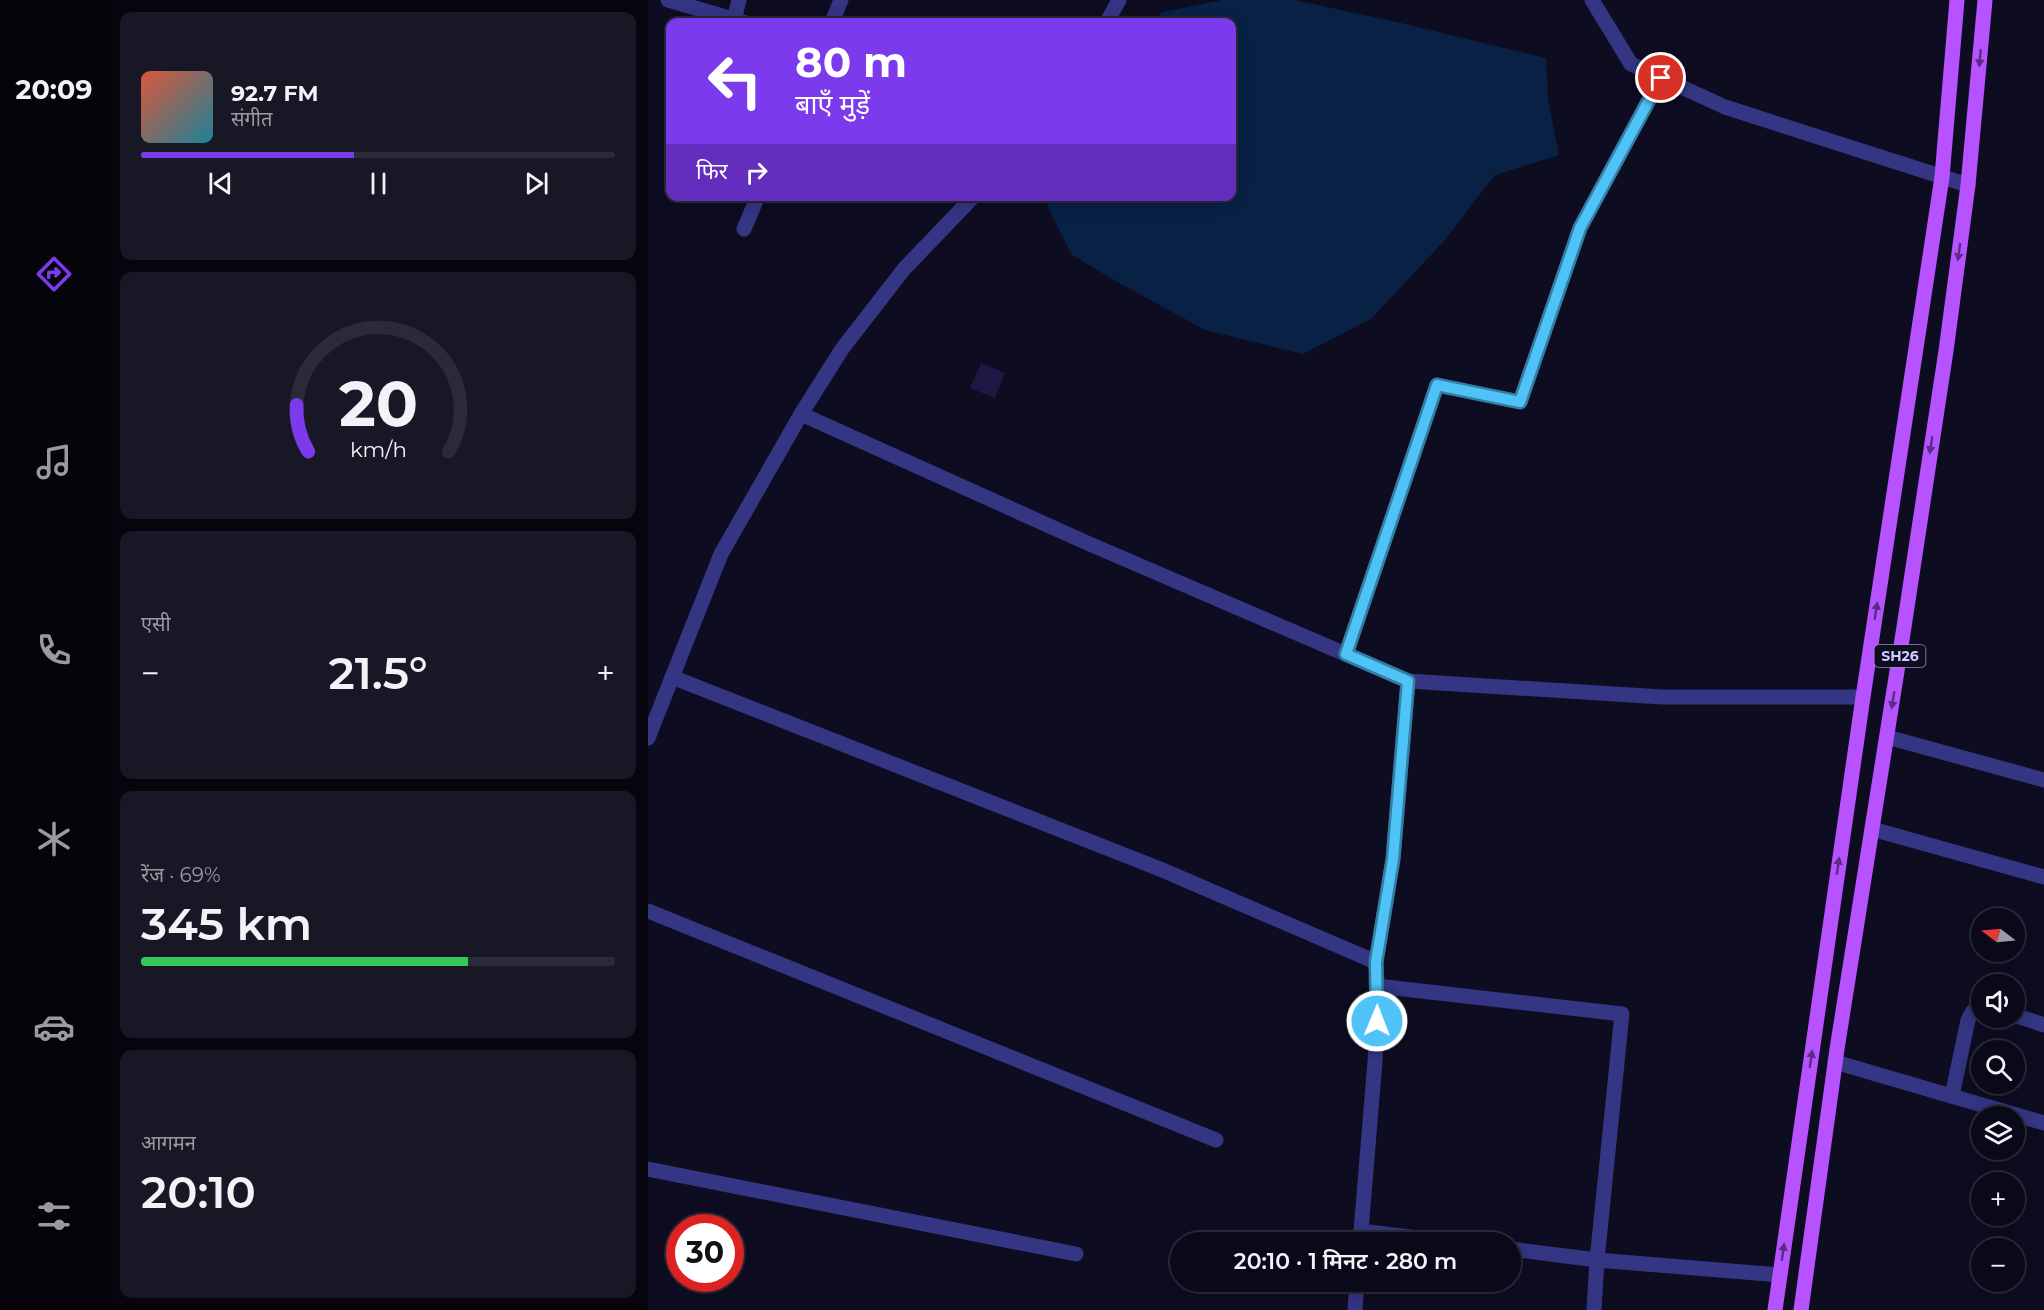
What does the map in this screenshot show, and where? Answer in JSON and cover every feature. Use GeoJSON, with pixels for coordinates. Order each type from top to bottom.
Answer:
{"type":"FeatureCollection","features":[{"type":"Feature","properties":{"kind":"main road","name":"SH26"},"geometry":{"type":"LineString","coordinates":[[1775,1310],[1863,697],[1942,177],[1957,0]]}},
{"type":"Feature","properties":{"kind":"main road","name":"SH26"},"geometry":{"type":"LineString","coordinates":[[1801,1310],[1835,1062],[1944,362],[1968,185],[1985,0]]}},
{"type":"Feature","properties":{"kind":"street"},"geometry":{"type":"LineString","coordinates":[[668,0],[728,18]]}},
{"type":"Feature","properties":{"kind":"street"},"geometry":{"type":"LineString","coordinates":[[738,18],[739,0]]}},
{"type":"Feature","properties":{"kind":"street"},"geometry":{"type":"LineString","coordinates":[[834,18],[841,0]]}},
{"type":"Feature","properties":{"kind":"street"},"geometry":{"type":"LineString","coordinates":[[1109,18],[1119,0]]}},
{"type":"Feature","properties":{"kind":"street"},"geometry":{"type":"LineString","coordinates":[[1592,0],[1631,64],[1725,107],[1968,185]]}},
{"type":"Feature","properties":{"kind":"street"},"geometry":{"type":"LineString","coordinates":[[1346,654],[1437,385],[1520,402],[1580,228],[1661,78]]}},
{"type":"Feature","properties":{"kind":"street"},"geometry":{"type":"LineString","coordinates":[[744,229],[756,201]]}},
{"type":"Feature","properties":{"kind":"street"},"geometry":{"type":"LineString","coordinates":[[648,738],[721,554],[801,414],[842,349],[904,269],[969,201]]}},
{"type":"Feature","properties":{"kind":"street"},"geometry":{"type":"LineString","coordinates":[[801,414],[1085,542],[1408,681],[1662,697],[1863,697]]}},
{"type":"Feature","properties":{"kind":"street"},"geometry":{"type":"LineString","coordinates":[[672,677],[1160,869],[1376,962]]}},
{"type":"Feature","properties":{"kind":"street"},"geometry":{"type":"LineString","coordinates":[[1360,1232],[1375,1061],[1376,962],[1393,859],[1408,681]]}},
{"type":"Feature","properties":{"kind":"street"},"geometry":{"type":"LineString","coordinates":[[1887,737],[2044,780]]}},
{"type":"Feature","properties":{"kind":"street"},"geometry":{"type":"LineString","coordinates":[[1872,828],[2044,877]]}},
{"type":"Feature","properties":{"kind":"street"},"geometry":{"type":"LineString","coordinates":[[648,911],[1216,1140]]}},
{"type":"Feature","properties":{"kind":"street"},"geometry":{"type":"LineString","coordinates":[[1377,986],[1622,1014],[1594,1310]]}},
{"type":"Feature","properties":{"kind":"street"},"geometry":{"type":"LineString","coordinates":[[1952,1096],[1971,1015]]}},
{"type":"Feature","properties":{"kind":"street"},"geometry":{"type":"LineString","coordinates":[[2025,1019],[2044,1025]]}},
{"type":"Feature","properties":{"kind":"street"},"geometry":{"type":"LineString","coordinates":[[1835,1062],[2044,1123]]}},
{"type":"Feature","properties":{"kind":"street"},"geometry":{"type":"LineString","coordinates":[[648,1169],[1076,1254]]}},
{"type":"Feature","properties":{"kind":"street"},"geometry":{"type":"LineString","coordinates":[[1521,1250],[1597,1260],[1780,1275]]}},
{"type":"Feature","properties":{"kind":"street"},"geometry":{"type":"LineString","coordinates":[[1355,1310],[1356,1292]]}},
{"type":"Feature","properties":{"kind":"water"},"geometry":{"type":"Polygon","coordinates":[[[1222,0],[1294,0],[1546,58],[1548,100],[1559,155],[1495,175],[1444,241],[1371,319],[1303,354],[1205,330],[1072,255],[1047,206],[1049,201],[1236,201],[1236,18],[1158,18],[1162,12],[1222,0]]]}},
{"type":"Feature","properties":{"kind":"building"},"geometry":{"type":"Polygon","coordinates":[[[981,363],[1005,373],[995,398],[970,388],[981,363]]]}},
{"type":"Feature","properties":{"kind":"route"},"geometry":{"type":"LineString","coordinates":[[1377,1021],[1376,962],[1393,859],[1408,681],[1346,654],[1437,385],[1520,402],[1580,228],[1661,78]]}}]}
